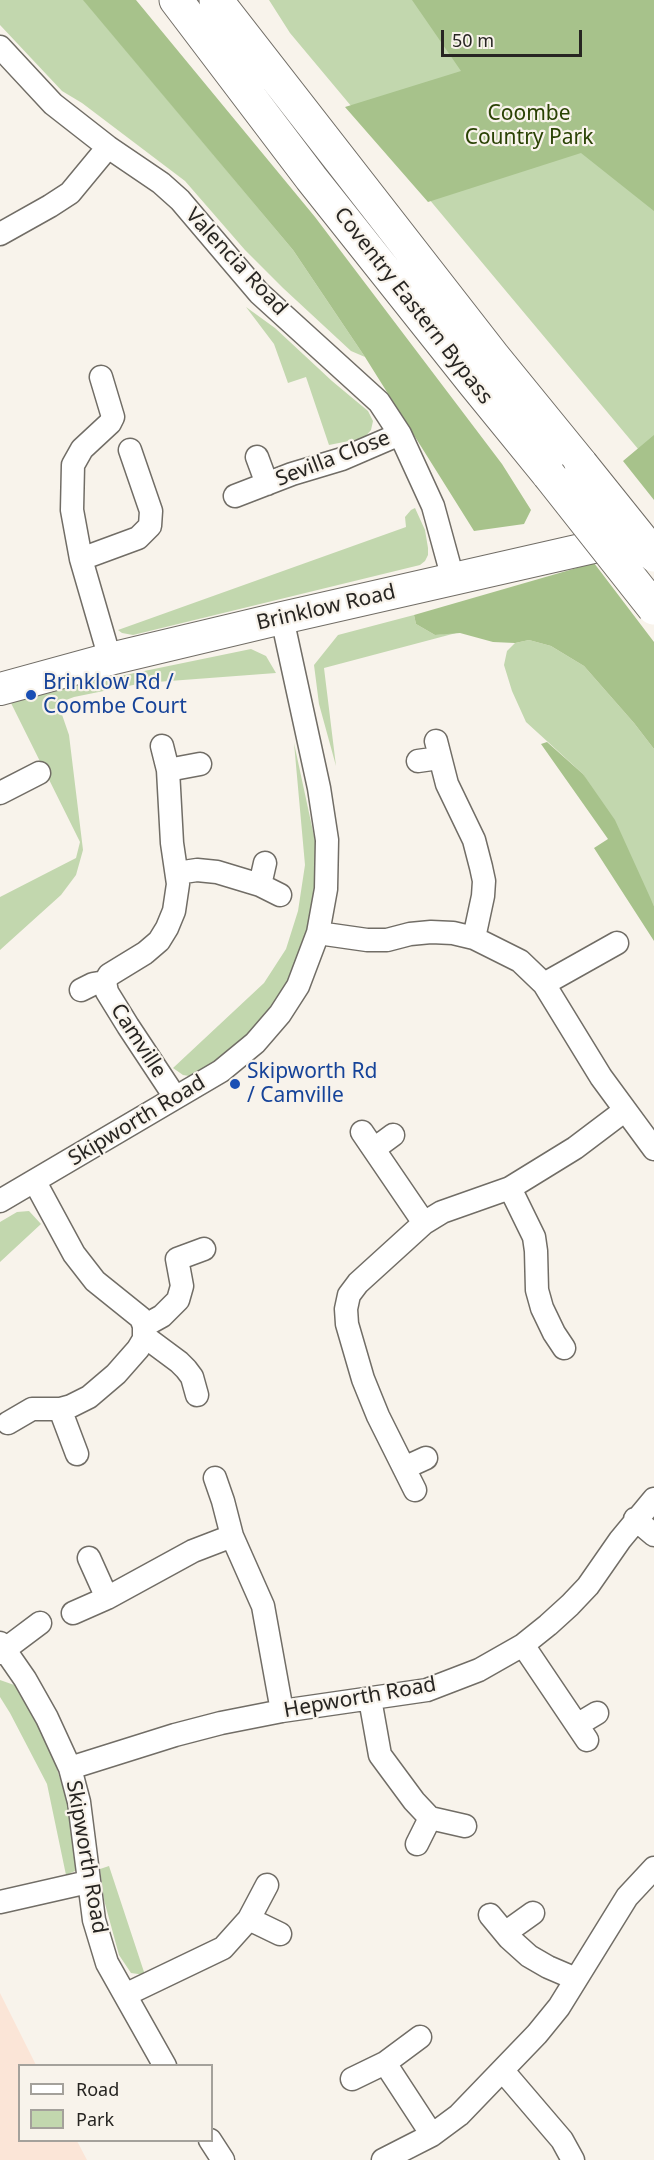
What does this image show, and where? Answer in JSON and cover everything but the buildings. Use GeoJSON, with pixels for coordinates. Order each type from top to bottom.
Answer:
{"type":"FeatureCollection","features":[{"type":"Feature","properties":{"kind":"highway","name":"Coventry Eastern Bypass"},"geometry":{"type":"LineString","coordinates":[[176,0],[311,178],[654,608]]}},
{"type":"Feature","properties":{"kind":"highway","name":"Coventry Eastern Bypass"},"geometry":{"type":"LineString","coordinates":[[216,0],[493,356],[654,555]]}},
{"type":"Feature","properties":{"kind":"main road","name":"Brinklow Road"},"geometry":{"type":"LineString","coordinates":[[0,689],[110,659],[282,618],[654,534]]}},
{"type":"Feature","properties":{"kind":"street","name":"Valencia Road"},"geometry":{"type":"LineString","coordinates":[[0,47],[53,104],[108,147],[161,183],[180,200],[259,293],[373,396],[400,434],[433,506],[453,579]]}},
{"type":"Feature","properties":{"kind":"street"},"geometry":{"type":"LineString","coordinates":[[0,234],[70,194],[108,147]]}},
{"type":"Feature","properties":{"kind":"street"},"geometry":{"type":"LineString","coordinates":[[101,377],[113,417],[110,423],[82,449],[73,465],[72,510],[81,559],[110,659]]}},
{"type":"Feature","properties":{"kind":"street","name":"Sevilla Close"},"geometry":{"type":"LineString","coordinates":[[235,496],[342,459],[400,434]]}},
{"type":"Feature","properties":{"kind":"street"},"geometry":{"type":"LineString","coordinates":[[81,559],[138,538],[150,526],[151,511],[130,450]]}},
{"type":"Feature","properties":{"kind":"street","name":"Sevilla Close"},"geometry":{"type":"LineString","coordinates":[[257,457],[267,484]]}},
{"type":"Feature","properties":{"kind":"street","name":"Skipworth Road"},"geometry":{"type":"LineString","coordinates":[[0,1201],[221,1071],[255,1043],[280,1014],[298,986],[318,933],[326,890],[327,840],[319,788],[282,618]]}},
{"type":"Feature","properties":{"kind":"street","name":"Camville"},"geometry":{"type":"LineString","coordinates":[[81,990],[93,984],[105,982],[110,975],[145,953],[163,934],[174,911],[178,884],[172,843],[168,770],[162,746]]}},
{"type":"Feature","properties":{"kind":"street"},"geometry":{"type":"LineString","coordinates":[[431,754],[474,840],[481,867],[484,881],[483,896],[474,938]]}},
{"type":"Feature","properties":{"kind":"street"},"geometry":{"type":"LineString","coordinates":[[168,770],[200,764]]}},
{"type":"Feature","properties":{"kind":"street"},"geometry":{"type":"LineString","coordinates":[[0,793],[39,773]]}},
{"type":"Feature","properties":{"kind":"street"},"geometry":{"type":"LineString","coordinates":[[177,873],[197,870],[268,881]]}},
{"type":"Feature","properties":{"kind":"street"},"geometry":{"type":"LineString","coordinates":[[318,933],[367,940],[387,940],[431,932],[453,933],[474,938],[520,961],[544,984],[601,1077],[654,1149]]}},
{"type":"Feature","properties":{"kind":"street"},"geometry":{"type":"LineString","coordinates":[[544,984],[617,943]]}},
{"type":"Feature","properties":{"kind":"street","name":"Camville"},"geometry":{"type":"LineString","coordinates":[[105,982],[107,992],[175,1098]]}},
{"type":"Feature","properties":{"kind":"street"},"geometry":{"type":"LineString","coordinates":[[415,1490],[378,1416],[363,1379],[347,1324],[346,1309],[349,1295],[358,1283],[424,1223],[442,1212],[510,1188],[575,1148],[624,1111]]}},
{"type":"Feature","properties":{"kind":"street"},"geometry":{"type":"LineString","coordinates":[[393,1135],[368,1141],[424,1223]]}},
{"type":"Feature","properties":{"kind":"street"},"geometry":{"type":"LineString","coordinates":[[8,1423],[32,1409],[60,1409],[88,1397],[116,1374],[138,1349],[144,1331],[141,1318],[95,1281],[74,1254],[35,1182]]}},
{"type":"Feature","properties":{"kind":"street"},"geometry":{"type":"LineString","coordinates":[[510,1188],[534,1237],[537,1290],[551,1341]]}},
{"type":"Feature","properties":{"kind":"street"},"geometry":{"type":"LineString","coordinates":[[144,1331],[178,1300],[183,1286],[177,1259],[204,1249]]}},
{"type":"Feature","properties":{"kind":"street"},"geometry":{"type":"LineString","coordinates":[[144,1331],[186,1369],[192,1377],[197,1395]]}},
{"type":"Feature","properties":{"kind":"street"},"geometry":{"type":"LineString","coordinates":[[60,1409],[77,1454]]}},
{"type":"Feature","properties":{"kind":"street"},"geometry":{"type":"LineString","coordinates":[[404,1468],[426,1458]]}},
{"type":"Feature","properties":{"kind":"street"},"geometry":{"type":"LineString","coordinates":[[215,1478],[232,1536],[263,1605],[282,1711]]}},
{"type":"Feature","properties":{"kind":"street","name":"Hepworth Road"},"geometry":{"type":"LineString","coordinates":[[70,1768],[175,1735],[282,1711],[427,1690],[449,1683],[502,1658],[548,1625],[588,1586],[635,1519],[654,1499]]}},
{"type":"Feature","properties":{"kind":"street"},"geometry":{"type":"LineString","coordinates":[[635,1519],[654,1535]]}},
{"type":"Feature","properties":{"kind":"street"},"geometry":{"type":"LineString","coordinates":[[73,1613],[107,1598],[193,1551],[232,1536]]}},
{"type":"Feature","properties":{"kind":"street"},"geometry":{"type":"LineString","coordinates":[[89,1558],[107,1598]]}},
{"type":"Feature","properties":{"kind":"street","name":"Skipworth Road"},"geometry":{"type":"LineString","coordinates":[[40,1623],[1,1649],[25,1679],[47,1718],[70,1768],[79,1803],[94,1920],[107,1963],[164,2064]]}},
{"type":"Feature","properties":{"kind":"street"},"geometry":{"type":"LineString","coordinates":[[523,1645],[582,1732],[597,1713]]}},
{"type":"Feature","properties":{"kind":"street"},"geometry":{"type":"LineString","coordinates":[[370,1699],[380,1755],[408,1794],[430,1818],[465,1826]]}},
{"type":"Feature","properties":{"kind":"street"},"geometry":{"type":"LineString","coordinates":[[417,1844],[430,1818]]}},
{"type":"Feature","properties":{"kind":"street"},"geometry":{"type":"LineString","coordinates":[[383,2160],[432,2135],[459,2115],[503,2071],[537,2034],[576,1979],[617,1911],[654,1868]]}},
{"type":"Feature","properties":{"kind":"street"},"geometry":{"type":"LineString","coordinates":[[0,1902],[88,1882]]}},
{"type":"Feature","properties":{"kind":"street"},"geometry":{"type":"LineString","coordinates":[[125,1995],[223,1948],[249,1919],[267,1885]]}},
{"type":"Feature","properties":{"kind":"street"},"geometry":{"type":"LineString","coordinates":[[505,1933],[533,1913]]}},
{"type":"Feature","properties":{"kind":"street"},"geometry":{"type":"LineString","coordinates":[[490,1915],[529,1956],[576,1979]]}},
{"type":"Feature","properties":{"kind":"street"},"geometry":{"type":"LineString","coordinates":[[249,1919],[280,1934]]}},
{"type":"Feature","properties":{"kind":"street"},"geometry":{"type":"LineString","coordinates":[[352,2079],[385,2062],[420,2037]]}},
{"type":"Feature","properties":{"kind":"street"},"geometry":{"type":"LineString","coordinates":[[385,2062],[432,2135]]}},
{"type":"Feature","properties":{"kind":"street"},"geometry":{"type":"LineString","coordinates":[[503,2071],[562,2140],[573,2160]]}},
{"type":"Feature","properties":{"kind":"street"},"geometry":{"type":"LineString","coordinates":[[211,2142],[224,2160]]}},
{"type":"Feature","properties":{"kind":"shaded area"},"geometry":{"type":"Polygon","coordinates":[[[0,1993],[36,2064],[18,2064],[18,2142],[78,2142],[87,2160],[0,2160],[0,1993]]]}},
{"type":"Feature","properties":{"kind":"green space"},"geometry":{"type":"Polygon","coordinates":[[[0,0],[84,0],[293,250],[365,357],[351,351],[283,288],[245,250],[185,181],[82,103],[62,91],[0,25],[0,0]]]}},
{"type":"Feature","properties":{"kind":"green space"},"geometry":{"type":"Polygon","coordinates":[[[83,0],[136,0],[315,217],[502,464],[531,510],[524,524],[474,531],[365,357],[293,250],[83,0]]]}},
{"type":"Feature","properties":{"kind":"green space","name":"Coombe Country Park"},"geometry":{"type":"Polygon","coordinates":[[[269,0],[654,0],[654,468],[290,33],[269,0]]]}},
{"type":"Feature","properties":{"kind":"green space"},"geometry":{"type":"Polygon","coordinates":[[[412,0],[654,0],[654,211],[581,153],[428,202],[345,107],[461,71],[412,0]]]}},
{"type":"Feature","properties":{"kind":"green space"},"geometry":{"type":"Polygon","coordinates":[[[246,307],[275,328],[368,411],[373,421],[371,430],[364,438],[329,445],[306,377],[288,383],[274,344],[246,307]]]}},
{"type":"Feature","properties":{"kind":"green space"},"geometry":{"type":"Polygon","coordinates":[[[654,435],[654,500],[623,461],[654,435]]]}},
{"type":"Feature","properties":{"kind":"green space"},"geometry":{"type":"Polygon","coordinates":[[[415,508],[425,530],[428,548],[428,555],[420,565],[133,635],[118,630],[406,527],[405,517],[415,508]]]}},
{"type":"Feature","properties":{"kind":"green space"},"geometry":{"type":"Polygon","coordinates":[[[594,563],[654,642],[654,749],[584,666],[551,646],[529,640],[515,643],[493,642],[460,633],[435,635],[416,624],[414,615],[594,563]]]}},
{"type":"Feature","properties":{"kind":"green space"},"geometry":{"type":"Polygon","coordinates":[[[414,615],[416,624],[435,635],[460,632],[324,668],[336,766],[319,704],[314,665],[338,635],[414,615]]]}},
{"type":"Feature","properties":{"kind":"green space"},"geometry":{"type":"Polygon","coordinates":[[[529,640],[551,646],[584,666],[654,749],[654,906],[583,774],[526,722],[512,691],[504,665],[507,651],[515,643],[529,640]]]}},
{"type":"Feature","properties":{"kind":"green space"},"geometry":{"type":"Polygon","coordinates":[[[251,649],[266,656],[276,673],[143,683],[74,697],[58,703],[69,735],[83,850],[76,875],[61,895],[0,950],[0,897],[76,858],[80,842],[11,703],[52,690],[251,649]]]}},
{"type":"Feature","properties":{"kind":"green space"},"geometry":{"type":"Polygon","coordinates":[[[547,742],[583,774],[615,820],[654,906],[654,941],[594,848],[608,839],[541,744],[547,742]]]}},
{"type":"Feature","properties":{"kind":"green space"},"geometry":{"type":"Polygon","coordinates":[[[294,743],[317,850],[316,898],[294,977],[266,1017],[231,1056],[195,1077],[183,1075],[173,1068],[264,983],[286,949],[298,911],[305,865],[294,743]]]}},
{"type":"Feature","properties":{"kind":"green space"},"geometry":{"type":"Polygon","coordinates":[[[29,1211],[41,1224],[0,1262],[0,1222],[17,1212],[29,1211]]]}},
{"type":"Feature","properties":{"kind":"green space"},"geometry":{"type":"Polygon","coordinates":[[[0,1680],[17,1686],[46,1735],[70,1810],[78,1860],[75,1871],[66,1875],[47,1784],[0,1697],[0,1680]]]}},
{"type":"Feature","properties":{"kind":"green space"},"geometry":{"type":"Polygon","coordinates":[[[109,1866],[145,1975],[131,1973],[119,1955],[104,1900],[100,1869],[109,1866]]]}},
{"type":"Feature","properties":{"kind":"place","name":"Brinklow Rd / Coombe Court"},"geometry":{"type":"Point","coordinates":[31,695]}},
{"type":"Feature","properties":{"kind":"place","name":"Skipworth Rd / Camville"},"geometry":{"type":"Point","coordinates":[235,1084]}}]}
